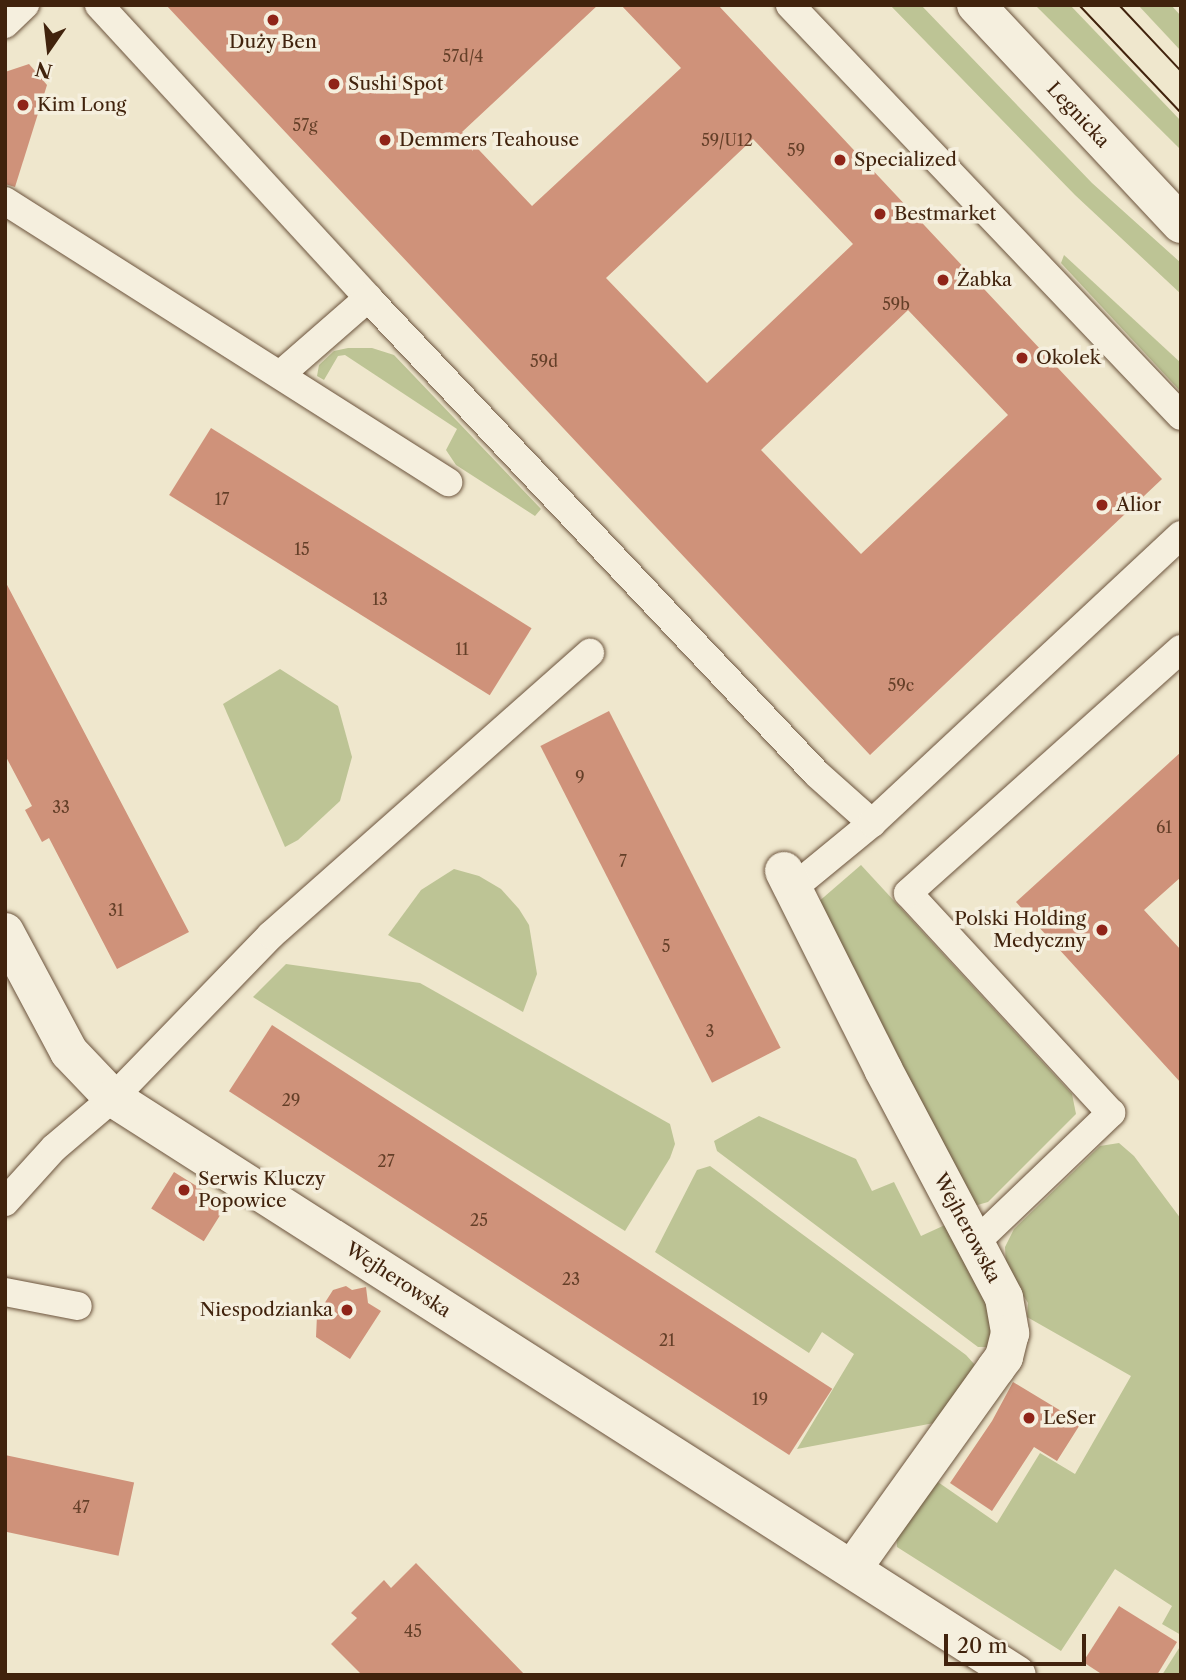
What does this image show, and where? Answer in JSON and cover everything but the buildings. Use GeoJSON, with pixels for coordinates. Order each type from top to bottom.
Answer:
{"type":"FeatureCollection","features":[{"type":"Feature","properties":{"kind":"street","name":"Legnicka"},"geometry":{"type":"LineString","coordinates":[[976,5],[1181,224]]}},
{"type":"Feature","properties":{"kind":"street","name":"Wejherowska"},"geometry":{"type":"LineString","coordinates":[[789,880],[1004,1298],[1010,1334],[1004,1357],[852,1569]]}},
{"type":"Feature","properties":{"kind":"street","name":"Wejherowska"},"geometry":{"type":"LineString","coordinates":[[5,932],[69,1052],[113,1098],[1017,1675]]}},
{"type":"Feature","properties":{"kind":"lane"},"geometry":{"type":"LineString","coordinates":[[5,23],[25,5]]}},
{"type":"Feature","properties":{"kind":"lane"},"geometry":{"type":"LineString","coordinates":[[99,5],[368,298],[817,774],[872,823]]}},
{"type":"Feature","properties":{"kind":"lane"},"geometry":{"type":"LineString","coordinates":[[790,5],[1181,416]]}},
{"type":"Feature","properties":{"kind":"lane"},"geometry":{"type":"LineString","coordinates":[[5,201],[448,482]]}},
{"type":"Feature","properties":{"kind":"lane"},"geometry":{"type":"LineString","coordinates":[[281,374],[368,298]]}},
{"type":"Feature","properties":{"kind":"lane"},"geometry":{"type":"LineString","coordinates":[[789,880],[872,823],[1181,535]]}},
{"type":"Feature","properties":{"kind":"lane"},"geometry":{"type":"LineString","coordinates":[[974,1244],[1111,1113],[908,893],[1181,649]]}},
{"type":"Feature","properties":{"kind":"lane"},"geometry":{"type":"LineString","coordinates":[[5,1202],[54,1148],[113,1098],[271,935],[590,653]]}},
{"type":"Feature","properties":{"kind":"lane"},"geometry":{"type":"LineString","coordinates":[[5,1292],[78,1306]]}},
{"type":"Feature","properties":{"kind":"green space"},"geometry":{"type":"Polygon","coordinates":[[[890,5],[921,5],[1092,183],[1181,263],[1181,294],[1075,195],[890,5]]]}},
{"type":"Feature","properties":{"kind":"green space"},"geometry":{"type":"Polygon","coordinates":[[[1035,5],[1070,5],[1181,121],[1181,150],[1035,5]]]}},
{"type":"Feature","properties":{"kind":"green space"},"geometry":{"type":"Polygon","coordinates":[[[1138,5],[1171,5],[1181,16],[1181,51],[1138,5]]]}},
{"type":"Feature","properties":{"kind":"green space"},"geometry":{"type":"Polygon","coordinates":[[[1064,255],[1181,363],[1181,392],[1061,263],[1064,255]]]}},
{"type":"Feature","properties":{"kind":"green space"},"geometry":{"type":"Polygon","coordinates":[[[372,348],[394,355],[541,509],[535,516],[456,465],[446,450],[457,429],[345,355],[338,356],[324,380],[317,376],[319,365],[334,351],[372,348]]]}},
{"type":"Feature","properties":{"kind":"green space"},"geometry":{"type":"Polygon","coordinates":[[[280,669],[338,706],[352,757],[340,801],[298,840],[285,847],[223,704],[280,669]]]}},
{"type":"Feature","properties":{"kind":"green space"},"geometry":{"type":"Polygon","coordinates":[[[861,865],[1072,1094],[1076,1114],[988,1202],[974,1206],[817,903],[861,865]]]}},
{"type":"Feature","properties":{"kind":"green space"},"geometry":{"type":"Polygon","coordinates":[[[454,869],[479,876],[501,889],[529,925],[537,974],[523,1012],[388,935],[421,890],[454,869]]]}},
{"type":"Feature","properties":{"kind":"green space"},"geometry":{"type":"Polygon","coordinates":[[[286,964],[420,983],[670,1124],[675,1144],[670,1158],[625,1231],[253,997],[286,964]]]}},
{"type":"Feature","properties":{"kind":"green space"},"geometry":{"type":"Polygon","coordinates":[[[759,1116],[856,1159],[872,1191],[894,1182],[921,1236],[945,1225],[994,1320],[988,1347],[978,1347],[717,1151],[714,1141],[759,1116]]]}},
{"type":"Feature","properties":{"kind":"green space"},"geometry":{"type":"Polygon","coordinates":[[[1119,1143],[1134,1156],[1181,1219],[1181,1635],[1162,1624],[1172,1606],[1115,1569],[1061,1651],[897,1547],[896,1533],[935,1480],[997,1523],[1040,1453],[1075,1474],[1131,1376],[1027,1317],[1028,1303],[1006,1268],[1005,1247],[1014,1229],[1100,1146],[1119,1143]]]}},
{"type":"Feature","properties":{"kind":"green space"},"geometry":{"type":"Polygon","coordinates":[[[710,1166],[966,1355],[975,1365],[934,1423],[797,1449],[854,1354],[822,1332],[809,1353],[655,1252],[697,1170],[710,1166]]]}},
{"type":"Feature","properties":{"kind":"green space"},"geometry":{"type":"Polygon","coordinates":[[[1181,1645],[1181,1675],[1162,1675],[1181,1645]]]}},
{"type":"Feature","properties":{"kind":"tram line"},"geometry":{"type":"LineString","coordinates":[[1079,5],[1181,113]]}},
{"type":"Feature","properties":{"kind":"tram line"},"geometry":{"type":"LineString","coordinates":[[1119,5],[1181,71]]}},
{"type":"Feature","properties":{"kind":"place","name":"Duży Ben"},"geometry":{"type":"Point","coordinates":[273,20]}},
{"type":"Feature","properties":{"kind":"place","name":"Sushi Spot"},"geometry":{"type":"Point","coordinates":[334,84]}},
{"type":"Feature","properties":{"kind":"place","name":"Kim Long"},"geometry":{"type":"Point","coordinates":[23,105]}},
{"type":"Feature","properties":{"kind":"place","name":"Demmers Teahouse"},"geometry":{"type":"Point","coordinates":[385,140]}},
{"type":"Feature","properties":{"kind":"place","name":"Specialized"},"geometry":{"type":"Point","coordinates":[840,160]}},
{"type":"Feature","properties":{"kind":"place","name":"Bestmarket"},"geometry":{"type":"Point","coordinates":[880,214]}},
{"type":"Feature","properties":{"kind":"place","name":"Żabka"},"geometry":{"type":"Point","coordinates":[943,280]}},
{"type":"Feature","properties":{"kind":"place","name":"Okolek"},"geometry":{"type":"Point","coordinates":[1022,358]}},
{"type":"Feature","properties":{"kind":"place","name":"Alior"},"geometry":{"type":"Point","coordinates":[1102,505]}},
{"type":"Feature","properties":{"kind":"place","name":"Polski Holding Medyczny"},"geometry":{"type":"Point","coordinates":[1102,930]}},
{"type":"Feature","properties":{"kind":"place","name":"Serwis Kluczy Popowice"},"geometry":{"type":"Point","coordinates":[184,1190]}},
{"type":"Feature","properties":{"kind":"place","name":"Niespodzianka"},"geometry":{"type":"Point","coordinates":[347,1310]}},
{"type":"Feature","properties":{"kind":"place","name":"LeSer"},"geometry":{"type":"Point","coordinates":[1029,1418]}}]}
